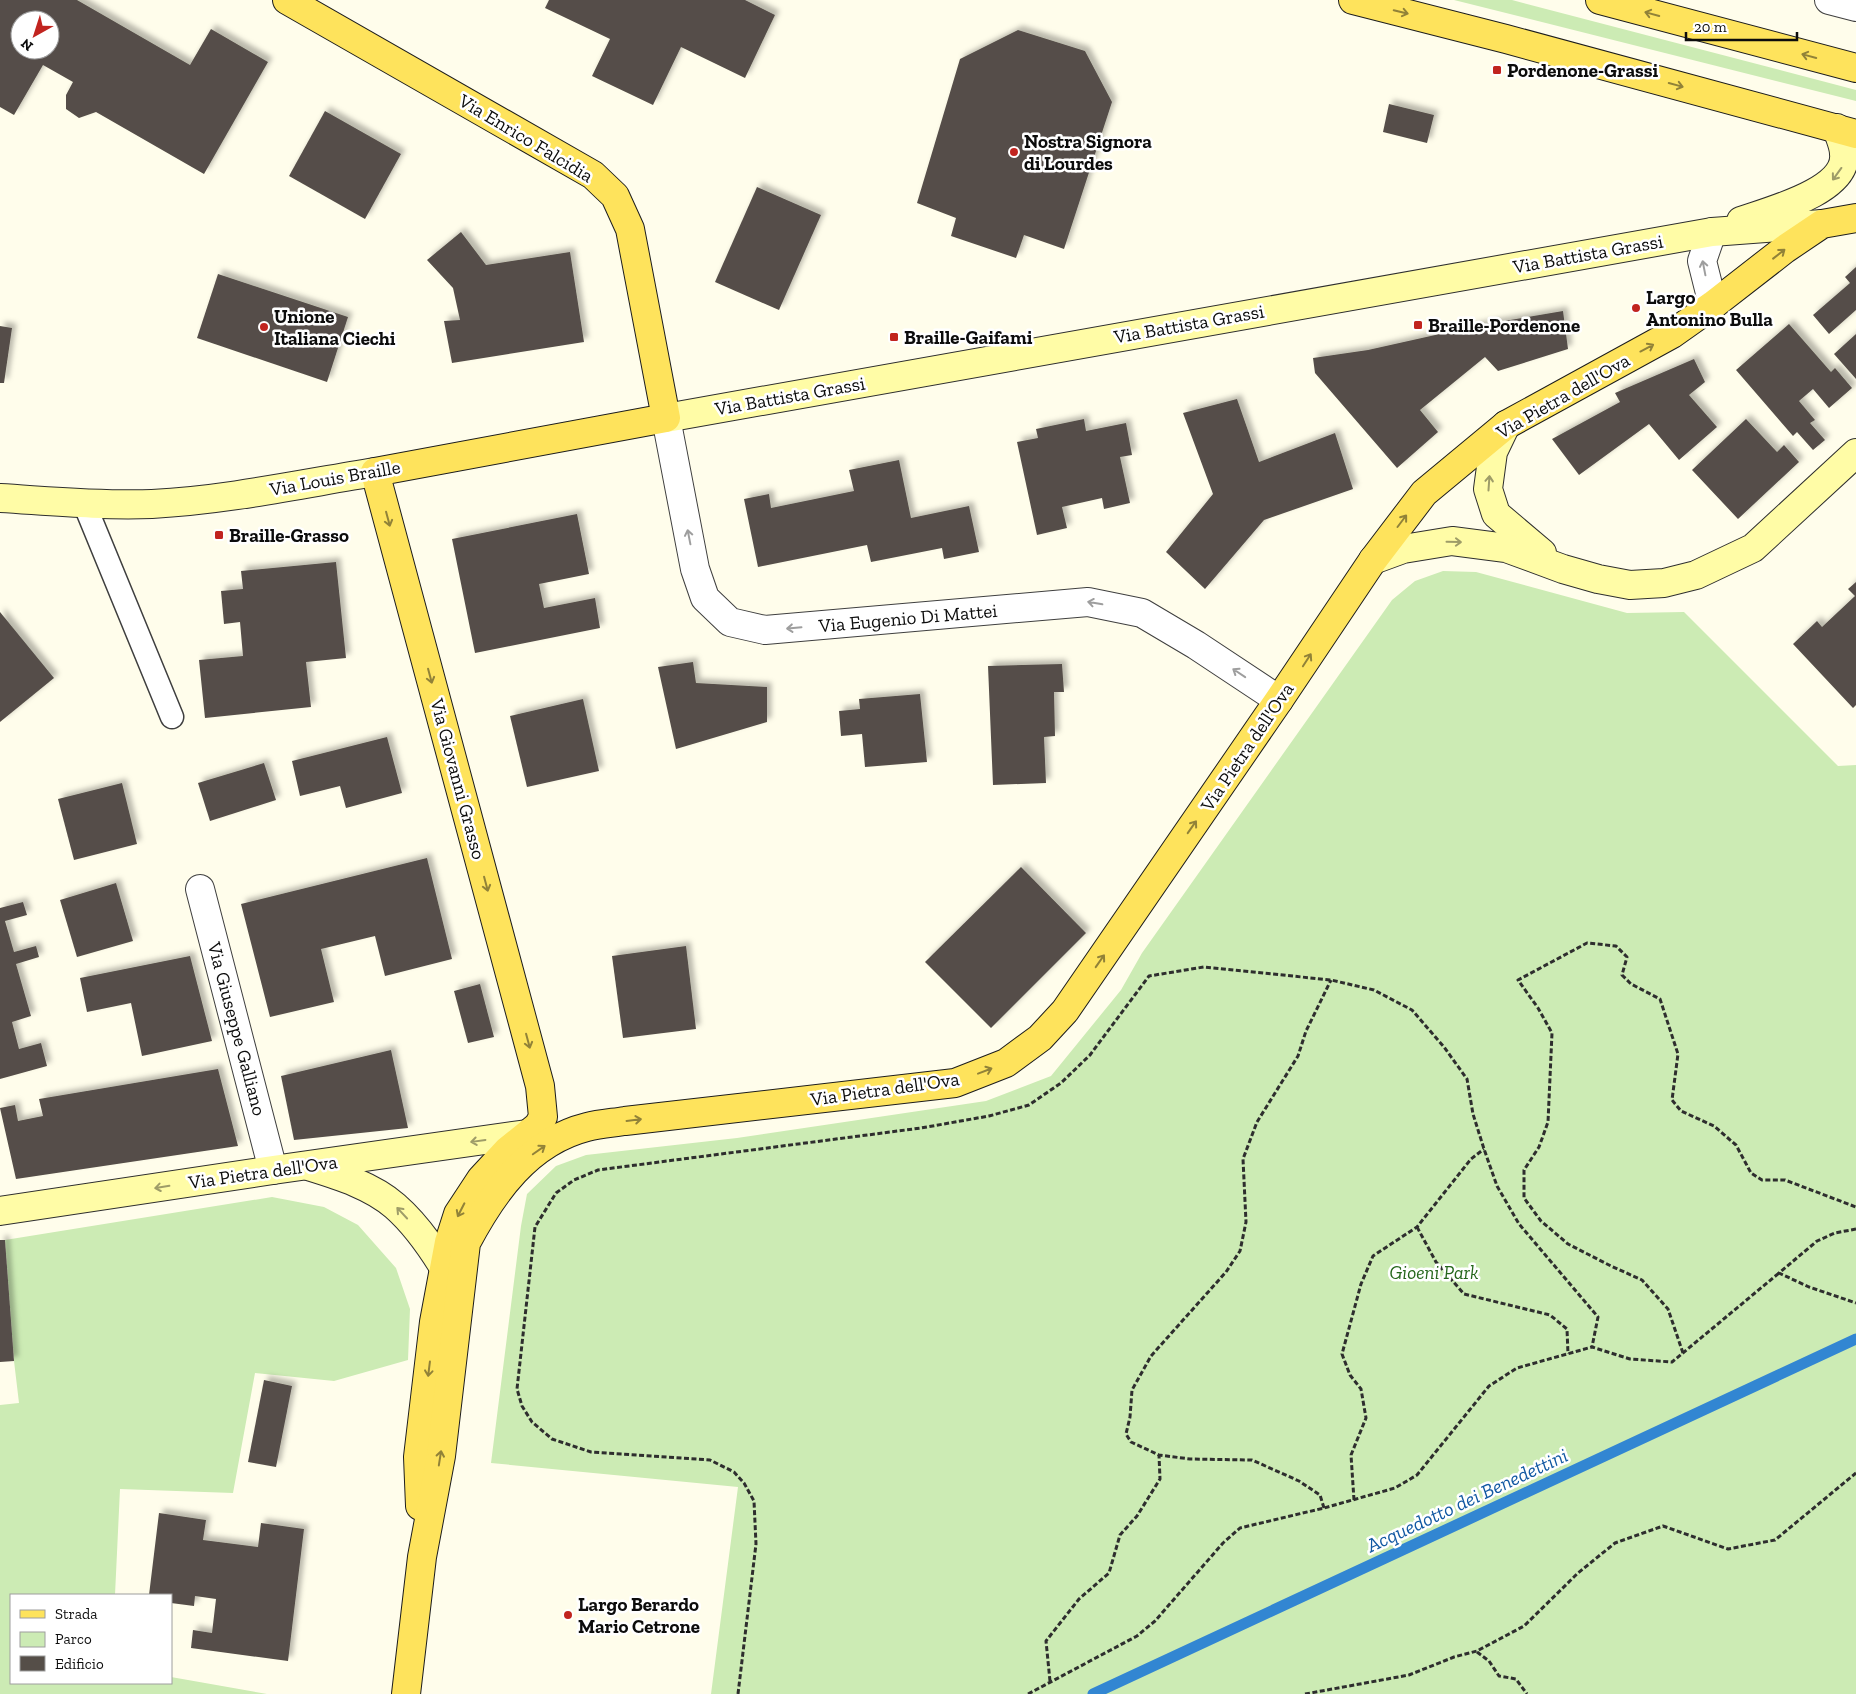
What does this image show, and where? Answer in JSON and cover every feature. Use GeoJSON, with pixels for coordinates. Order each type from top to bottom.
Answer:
{"type":"FeatureCollection","features":[{"type":"Feature","properties":{"kind":"main road","name":"Via Enrico Falcidia"},"geometry":{"type":"LineString","coordinates":[[287,0],[593,174],[615,196],[630,229],[666,418]]}},
{"type":"Feature","properties":{"kind":"main road"},"geometry":{"type":"LineString","coordinates":[[1353,0],[1847,131],[1842,168],[1830,184],[1815,194],[1712,232]]}},
{"type":"Feature","properties":{"kind":"main road"},"geometry":{"type":"LineString","coordinates":[[1600,0],[1856,68]]}},
{"type":"Feature","properties":{"kind":"main road","name":"Via Pietra dell'Ova"},"geometry":{"type":"LineString","coordinates":[[422,1557],[441,1456],[466,1243],[482,1214],[504,1183],[525,1160],[551,1142],[586,1128],[625,1121],[955,1083],[1006,1063],[1040,1038],[1065,1011],[1280,700],[1373,560],[1424,493],[1506,425],[1672,334],[1785,249],[1822,224],[1856,218]]}},
{"type":"Feature","properties":{"kind":"main road"},"geometry":{"type":"LineString","coordinates":[[1712,232],[1822,224]]}},
{"type":"Feature","properties":{"kind":"main road","name":"Via Battista Grassi"},"geometry":{"type":"LineString","coordinates":[[666,418],[1712,232]]}},
{"type":"Feature","properties":{"kind":"main road","name":"Via Louis Braille"},"geometry":{"type":"LineString","coordinates":[[0,498],[84,503],[151,504],[210,499],[375,472],[666,418]]}},
{"type":"Feature","properties":{"kind":"main road"},"geometry":{"type":"LineString","coordinates":[[1506,425],[1493,452],[1488,489],[1496,514],[1519,535],[1563,569]]}},
{"type":"Feature","properties":{"kind":"main road"},"geometry":{"type":"LineString","coordinates":[[1373,560],[1403,549],[1452,541],[1506,548],[1563,569],[1598,579],[1630,585],[1664,582],[1696,575],[1752,548],[1856,453]]}},
{"type":"Feature","properties":{"kind":"main road","name":"Via Giovanni Grasso"},"geometry":{"type":"LineString","coordinates":[[375,472],[540,1086]]}},
{"type":"Feature","properties":{"kind":"main road"},"geometry":{"type":"LineString","coordinates":[[540,1086],[555,1114],[566,1123],[586,1128]]}},
{"type":"Feature","properties":{"kind":"main road"},"geometry":{"type":"LineString","coordinates":[[406,1694],[422,1557],[418,1456],[434,1322],[443,1266],[458,1214],[466,1201],[481,1179],[507,1150],[538,1126],[543,1117],[540,1086]]}},
{"type":"Feature","properties":{"kind":"main road","name":"Via Pietra dell'Ova"},"geometry":{"type":"LineString","coordinates":[[0,1211],[527,1134]]}},
{"type":"Feature","properties":{"kind":"main road"},"geometry":{"type":"LineString","coordinates":[[306,1166],[356,1183],[394,1205],[413,1225],[443,1266],[460,1295]]}},
{"type":"Feature","properties":{"kind":"street"},"geometry":{"type":"LineString","coordinates":[[1829,0],[1856,7]]}},
{"type":"Feature","properties":{"kind":"street"},"geometry":{"type":"LineString","coordinates":[[1712,232],[1702,262],[1713,305]]}},
{"type":"Feature","properties":{"kind":"street","name":"Via Eugenio Di Mattei"},"geometry":{"type":"LineString","coordinates":[[666,418],[695,569],[705,598],[730,622],[765,630],[1088,602],[1142,613],[1196,645],[1280,700]]}},
{"type":"Feature","properties":{"kind":"street","name":"Via Giuseppe Galliano"},"geometry":{"type":"LineString","coordinates":[[200,889],[273,1170]]}},
{"type":"Feature","properties":{"kind":"lane"},"geometry":{"type":"LineString","coordinates":[[84,503],[172,716]]}},
{"type":"Feature","properties":{"kind":"path"},"geometry":{"type":"LineString","coordinates":[[1683,1353],[1668,1309],[1642,1280],[1568,1244],[1541,1221],[1524,1198],[1524,1170],[1539,1147],[1548,1122],[1552,1034],[1538,1008],[1518,980],[1587,943],[1616,946],[1626,957],[1622,975],[1631,984],[1660,999],[1678,1054],[1672,1100],[1682,1111],[1714,1126],[1736,1145],[1751,1173],[1762,1180],[1785,1180],[1856,1207]]}},
{"type":"Feature","properties":{"kind":"path"},"geometry":{"type":"LineString","coordinates":[[738,1694],[756,1544],[754,1501],[744,1483],[734,1472],[710,1460],[591,1452],[559,1442],[552,1439],[532,1422],[522,1406],[517,1389],[535,1227],[556,1192],[574,1180],[598,1170],[921,1128],[989,1116],[1029,1105],[1061,1083],[1090,1055],[1149,976],[1204,967],[1331,980],[1374,990],[1412,1010],[1444,1047],[1468,1079],[1473,1114],[1497,1186],[1519,1224],[1598,1317],[1592,1347]]}},
{"type":"Feature","properties":{"kind":"path"},"geometry":{"type":"LineString","coordinates":[[1324,1508],[1320,1495],[1299,1481],[1252,1460],[1190,1459],[1160,1455],[1132,1442],[1126,1434],[1130,1416],[1132,1390],[1151,1356],[1226,1272],[1240,1251],[1246,1222],[1243,1159],[1257,1122],[1298,1056],[1306,1031],[1331,980]]}},
{"type":"Feature","properties":{"kind":"path"},"geometry":{"type":"LineString","coordinates":[[1354,1500],[1351,1455],[1366,1418],[1361,1389],[1350,1375],[1342,1354],[1361,1284],[1373,1256],[1417,1227],[1471,1159],[1484,1149]]}},
{"type":"Feature","properties":{"kind":"path"},"geometry":{"type":"LineString","coordinates":[[1417,1227],[1436,1262],[1464,1294],[1550,1315],[1567,1329],[1568,1354]]}},
{"type":"Feature","properties":{"kind":"path"},"geometry":{"type":"LineString","coordinates":[[1028,1694],[1137,1636],[1155,1621],[1223,1543],[1240,1528],[1324,1508],[1395,1488],[1417,1475],[1489,1386],[1518,1368],[1592,1347],[1630,1359],[1672,1362],[1816,1241],[1835,1233],[1856,1229]]}},
{"type":"Feature","properties":{"kind":"path"},"geometry":{"type":"LineString","coordinates":[[1779,1273],[1809,1287],[1856,1303]]}},
{"type":"Feature","properties":{"kind":"path"},"geometry":{"type":"LineString","coordinates":[[1050,1681],[1046,1641],[1080,1600],[1108,1573],[1120,1535],[1137,1516],[1160,1479],[1160,1455]]}},
{"type":"Feature","properties":{"kind":"path"},"geometry":{"type":"LineString","coordinates":[[1305,1694],[1409,1675],[1454,1657],[1477,1651],[1524,1626],[1578,1573],[1615,1543],[1664,1526],[1728,1550],[1775,1540],[1856,1473]]}},
{"type":"Feature","properties":{"kind":"path"},"geometry":{"type":"LineString","coordinates":[[1477,1651],[1488,1661],[1499,1676],[1516,1678],[1527,1694]]}},
{"type":"Feature","properties":{"kind":"green space"},"geometry":{"type":"Polygon","coordinates":[[[1454,0],[1512,0],[1856,90],[1856,101],[1454,0]]]}},
{"type":"Feature","properties":{"kind":"green space","name":"Gioeni Park"},"geometry":{"type":"Polygon","coordinates":[[[1443,571],[1476,572],[1627,613],[1684,612],[1838,766],[1856,765],[1856,1694],[711,1694],[738,1487],[491,1463],[521,1226],[527,1194],[556,1166],[586,1155],[737,1138],[986,1101],[1051,1076],[1121,990],[1142,953],[1392,600],[1415,581],[1443,571]]]}},
{"type":"Feature","properties":{"kind":"green space"},"geometry":{"type":"Polygon","coordinates":[[[272,1197],[324,1207],[358,1225],[396,1268],[410,1309],[408,1360],[334,1381],[255,1373],[233,1493],[120,1489],[115,1594],[10,1594],[10,1684],[172,1684],[172,1677],[267,1694],[0,1694],[0,1405],[19,1403],[5,1240],[272,1197]]]}},
{"type":"Feature","properties":{"kind":"building"},"geometry":{"type":"Polygon","coordinates":[[[0,0],[77,0],[190,65],[211,29],[268,62],[204,174],[96,112],[79,118],[66,109],[66,95],[73,82],[43,65],[14,115],[0,107],[0,0]]]}},
{"type":"Feature","properties":{"kind":"building"},"geometry":{"type":"Polygon","coordinates":[[[549,0],[745,0],[775,15],[745,78],[681,47],[653,105],[592,76],[610,39],[545,8],[549,0]]]}},
{"type":"Feature","properties":{"kind":"building","name":"Nostra Signora di Lourdes"},"geometry":{"type":"Polygon","coordinates":[[[1018,30],[1085,51],[1112,102],[1064,249],[1024,235],[1016,258],[951,236],[956,218],[917,203],[960,59],[1018,30]]]}},
{"type":"Feature","properties":{"kind":"building"},"geometry":{"type":"Polygon","coordinates":[[[1389,104],[1434,115],[1427,143],[1383,132],[1389,104]]]}},
{"type":"Feature","properties":{"kind":"building"},"geometry":{"type":"Polygon","coordinates":[[[325,111],[401,154],[365,219],[289,176],[325,111]]]}},
{"type":"Feature","properties":{"kind":"building"},"geometry":{"type":"Polygon","coordinates":[[[757,187],[821,215],[779,310],[715,282],[757,187]]]}},
{"type":"Feature","properties":{"kind":"building"},"geometry":{"type":"Polygon","coordinates":[[[461,232],[486,265],[570,252],[584,342],[452,363],[444,321],[460,320],[453,288],[427,260],[461,232]]]}},
{"type":"Feature","properties":{"kind":"building"},"geometry":{"type":"Polygon","coordinates":[[[1856,267],[1856,310],[1829,334],[1813,315],[1850,283],[1845,277],[1856,267]]]}},
{"type":"Feature","properties":{"kind":"building"},"geometry":{"type":"Polygon","coordinates":[[[218,274],[348,317],[327,382],[197,338],[218,274]]]}},
{"type":"Feature","properties":{"kind":"building"},"geometry":{"type":"Polygon","coordinates":[[[1563,311],[1568,349],[1498,371],[1485,357],[1420,410],[1438,432],[1397,468],[1315,373],[1313,358],[1368,350],[1480,325],[1563,311]]]}},
{"type":"Feature","properties":{"kind":"building"},"geometry":{"type":"Polygon","coordinates":[[[1789,324],[1831,372],[1835,368],[1852,388],[1829,408],[1813,389],[1799,401],[1815,420],[1810,423],[1825,440],[1813,450],[1797,432],[1793,436],[1736,370],[1789,324]]]}},
{"type":"Feature","properties":{"kind":"building"},"geometry":{"type":"Polygon","coordinates":[[[0,326],[12,328],[4,383],[0,383],[0,326]]]}},
{"type":"Feature","properties":{"kind":"building"},"geometry":{"type":"Polygon","coordinates":[[[1856,334],[1856,379],[1834,354],[1856,334]]]}},
{"type":"Feature","properties":{"kind":"building"},"geometry":{"type":"Polygon","coordinates":[[[1694,359],[1705,382],[1689,395],[1717,427],[1679,460],[1649,424],[1579,475],[1552,439],[1620,402],[1615,393],[1694,359]]]}},
{"type":"Feature","properties":{"kind":"building"},"geometry":{"type":"Polygon","coordinates":[[[1237,399],[1259,462],[1335,433],[1353,489],[1264,520],[1205,589],[1166,552],[1213,494],[1183,413],[1237,399]]]}},
{"type":"Feature","properties":{"kind":"building"},"geometry":{"type":"Polygon","coordinates":[[[1084,419],[1086,431],[1126,423],[1132,455],[1120,457],[1130,503],[1104,509],[1102,498],[1062,507],[1067,528],[1037,535],[1017,442],[1038,438],[1036,429],[1084,419]]]}},
{"type":"Feature","properties":{"kind":"building"},"geometry":{"type":"Polygon","coordinates":[[[1746,419],[1777,452],[1784,445],[1799,462],[1738,519],[1692,470],[1746,419]]]}},
{"type":"Feature","properties":{"kind":"building"},"geometry":{"type":"Polygon","coordinates":[[[899,460],[911,518],[969,506],[979,552],[944,559],[942,548],[871,562],[867,545],[758,567],[744,499],[769,494],[771,508],[854,491],[849,470],[899,460]]]}},
{"type":"Feature","properties":{"kind":"building"},"geometry":{"type":"Polygon","coordinates":[[[577,514],[589,574],[539,584],[544,608],[595,598],[600,628],[475,653],[452,539],[577,514]]]}},
{"type":"Feature","properties":{"kind":"building"},"geometry":{"type":"Polygon","coordinates":[[[336,562],[346,658],[306,662],[311,707],[205,718],[199,660],[243,656],[240,622],[224,624],[221,591],[243,589],[241,571],[336,562]]]}},
{"type":"Feature","properties":{"kind":"building"},"geometry":{"type":"Polygon","coordinates":[[[1856,582],[1856,705],[1853,708],[1793,644],[1817,621],[1822,627],[1855,596],[1848,589],[1856,582]]]}},
{"type":"Feature","properties":{"kind":"building"},"geometry":{"type":"Polygon","coordinates":[[[0,612],[54,678],[0,722],[0,612]]]}},
{"type":"Feature","properties":{"kind":"building"},"geometry":{"type":"Polygon","coordinates":[[[693,662],[696,683],[767,687],[767,722],[676,749],[658,667],[693,662]]]}},
{"type":"Feature","properties":{"kind":"building"},"geometry":{"type":"Polygon","coordinates":[[[1062,664],[1064,692],[1054,692],[1055,736],[1044,737],[1046,783],[993,785],[988,666],[1062,664]]]}},
{"type":"Feature","properties":{"kind":"building"},"geometry":{"type":"Polygon","coordinates":[[[920,694],[927,762],[865,767],[862,734],[841,736],[839,711],[860,709],[859,699],[920,694]]]}},
{"type":"Feature","properties":{"kind":"building"},"geometry":{"type":"Polygon","coordinates":[[[583,699],[599,771],[527,787],[510,716],[583,699]]]}},
{"type":"Feature","properties":{"kind":"building"},"geometry":{"type":"Polygon","coordinates":[[[387,737],[402,793],[346,808],[340,786],[300,796],[292,761],[387,737]]]}},
{"type":"Feature","properties":{"kind":"building"},"geometry":{"type":"Polygon","coordinates":[[[264,763],[276,800],[210,821],[198,783],[264,763]]]}},
{"type":"Feature","properties":{"kind":"building"},"geometry":{"type":"Polygon","coordinates":[[[122,783],[137,844],[74,860],[58,799],[122,783]]]}},
{"type":"Feature","properties":{"kind":"building"},"geometry":{"type":"Polygon","coordinates":[[[427,858],[452,959],[385,976],[375,936],[321,949],[334,1002],[270,1017],[241,904],[427,858]]]}},
{"type":"Feature","properties":{"kind":"building"},"geometry":{"type":"Polygon","coordinates":[[[1021,867],[1086,933],[991,1028],[925,962],[1021,867]]]}},
{"type":"Feature","properties":{"kind":"building"},"geometry":{"type":"Polygon","coordinates":[[[116,883],[133,941],[77,957],[60,900],[116,883]]]}},
{"type":"Feature","properties":{"kind":"building"},"geometry":{"type":"Polygon","coordinates":[[[23,902],[27,915],[5,921],[14,952],[36,946],[39,957],[16,964],[31,1016],[12,1022],[19,1049],[41,1043],[47,1066],[0,1079],[0,908],[23,902]]]}},
{"type":"Feature","properties":{"kind":"building"},"geometry":{"type":"Polygon","coordinates":[[[686,946],[696,1029],[623,1038],[612,956],[686,946]]]}},
{"type":"Feature","properties":{"kind":"building"},"geometry":{"type":"Polygon","coordinates":[[[190,956],[212,1041],[142,1056],[131,1003],[87,1012],[80,978],[190,956]]]}},
{"type":"Feature","properties":{"kind":"building"},"geometry":{"type":"Polygon","coordinates":[[[480,984],[494,1037],[468,1043],[454,991],[480,984]]]}},
{"type":"Feature","properties":{"kind":"building"},"geometry":{"type":"Polygon","coordinates":[[[391,1050],[408,1128],[294,1140],[281,1076],[391,1050]]]}},
{"type":"Feature","properties":{"kind":"building"},"geometry":{"type":"Polygon","coordinates":[[[218,1069],[238,1146],[16,1179],[0,1108],[15,1105],[18,1121],[43,1116],[39,1099],[218,1069]]]}},
{"type":"Feature","properties":{"kind":"building"},"geometry":{"type":"Polygon","coordinates":[[[0,1240],[5,1240],[14,1361],[0,1362],[0,1240]]]}},
{"type":"Feature","properties":{"kind":"building"},"geometry":{"type":"Polygon","coordinates":[[[264,1380],[292,1386],[276,1467],[248,1462],[264,1380]]]}},
{"type":"Feature","properties":{"kind":"building"},"geometry":{"type":"Polygon","coordinates":[[[159,1513],[206,1520],[203,1540],[258,1547],[261,1523],[304,1529],[288,1661],[191,1648],[193,1630],[212,1633],[216,1599],[195,1596],[194,1606],[172,1603],[172,1594],[149,1594],[159,1513]]]}},
{"type":"Feature","properties":{"kind":"waterway","name":"Acquedotto dei Benedettini"},"geometry":{"type":"LineString","coordinates":[[1093,1694],[1856,1339]]}},
{"type":"Feature","properties":{"kind":"place","name":"Pordenone-Grassi"},"geometry":{"type":"Point","coordinates":[1497,70]}},
{"type":"Feature","properties":{"kind":"place","name":"Nostra Signora di Lourdes"},"geometry":{"type":"Point","coordinates":[1014,152]}},
{"type":"Feature","properties":{"kind":"place","name":"Largo Antonino Bulla"},"geometry":{"type":"Point","coordinates":[1636,308]}},
{"type":"Feature","properties":{"kind":"place","name":"Braille-Pordenone"},"geometry":{"type":"Point","coordinates":[1418,325]}},
{"type":"Feature","properties":{"kind":"place","name":"Unione Italiana Ciechi"},"geometry":{"type":"Point","coordinates":[264,327]}},
{"type":"Feature","properties":{"kind":"place","name":"Braille-Gaifami"},"geometry":{"type":"Point","coordinates":[894,337]}},
{"type":"Feature","properties":{"kind":"place","name":"Braille-Grasso"},"geometry":{"type":"Point","coordinates":[219,535]}},
{"type":"Feature","properties":{"kind":"place","name":"Largo Berardo Mario Cetrone"},"geometry":{"type":"Point","coordinates":[568,1615]}}]}
